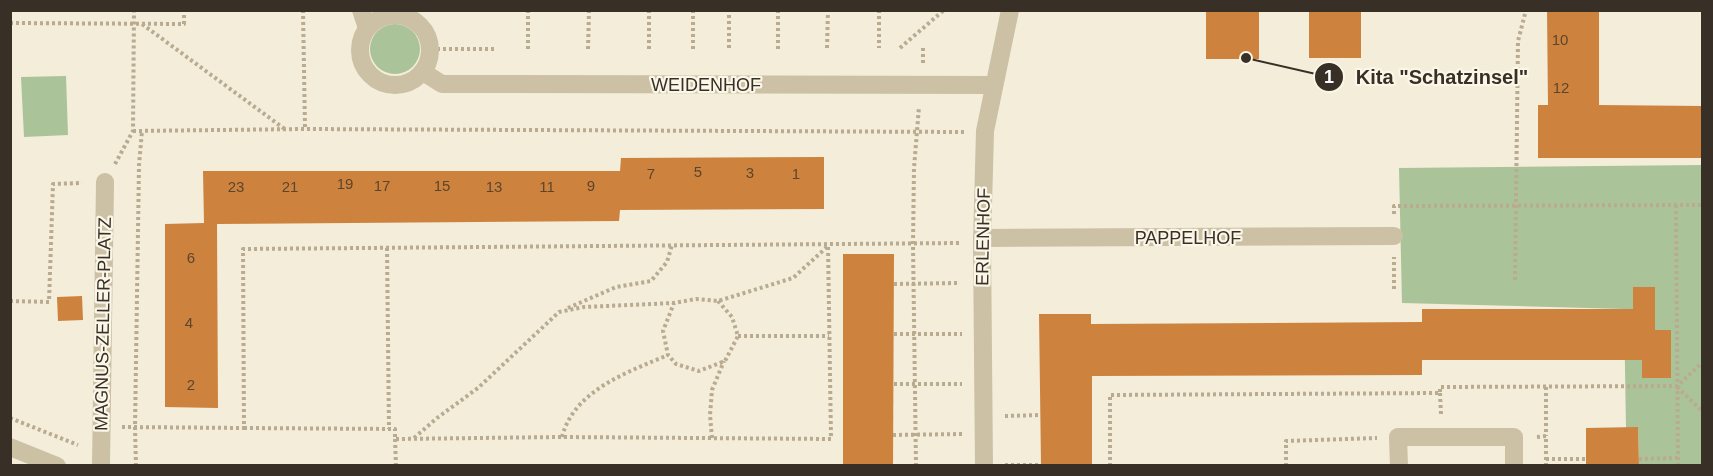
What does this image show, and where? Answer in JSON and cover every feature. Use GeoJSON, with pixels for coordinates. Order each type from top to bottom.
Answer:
{"type":"FeatureCollection","features":[{"type":"Feature","properties":{"kind":"street"},"geometry":{"type":"LineString","coordinates":[[361,10],[367,28]]}},
{"type":"Feature","properties":{"kind":"street","name":"ERLENHOF"},"geometry":{"type":"LineString","coordinates":[[984,465],[982,241],[985,131],[1010,10]]}},
{"type":"Feature","properties":{"kind":"street"},"geometry":{"type":"LineString","coordinates":[[390,15],[408,17],[422,27],[429,41],[430,50],[430,56],[423,72],[413,81],[397,86],[380,83],[368,74],[360,56],[360,41],[367,28],[377,20],[390,15]]}},
{"type":"Feature","properties":{"kind":"street","name":"WEIDENHOF"},"geometry":{"type":"LineString","coordinates":[[423,72],[442,84],[993,85]]}},
{"type":"Feature","properties":{"kind":"street","name":"MAGNUS-ZELLER-PLATZ"},"geometry":{"type":"LineString","coordinates":[[101,460],[105,182]]}},
{"type":"Feature","properties":{"kind":"street","name":"PAPPELHOF"},"geometry":{"type":"LineString","coordinates":[[982,241],[1394,236]]}},
{"type":"Feature","properties":{"kind":"street"},"geometry":{"type":"LineString","coordinates":[[1399,465],[1398,437],[1514,437],[1514,465]]}},
{"type":"Feature","properties":{"kind":"street"},"geometry":{"type":"LineString","coordinates":[[10,447],[57,465]]}},
{"type":"Feature","properties":{"kind":"path"},"geometry":{"type":"LineString","coordinates":[[10,301],[49,302],[53,184],[105,182],[134,131],[134,10]]}},
{"type":"Feature","properties":{"kind":"path"},"geometry":{"type":"LineString","coordinates":[[10,23],[184,24],[184,10]]}},
{"type":"Feature","properties":{"kind":"path"},"geometry":{"type":"LineString","coordinates":[[303,10],[304,129]]}},
{"type":"Feature","properties":{"kind":"path"},"geometry":{"type":"LineString","coordinates":[[528,10],[528,49]]}},
{"type":"Feature","properties":{"kind":"path"},"geometry":{"type":"LineString","coordinates":[[588,49],[589,10]]}},
{"type":"Feature","properties":{"kind":"path"},"geometry":{"type":"LineString","coordinates":[[649,49],[650,10]]}},
{"type":"Feature","properties":{"kind":"path"},"geometry":{"type":"LineString","coordinates":[[693,10],[693,49]]}},
{"type":"Feature","properties":{"kind":"path"},"geometry":{"type":"LineString","coordinates":[[729,10],[729,48]]}},
{"type":"Feature","properties":{"kind":"path"},"geometry":{"type":"LineString","coordinates":[[778,10],[778,49]]}},
{"type":"Feature","properties":{"kind":"path"},"geometry":{"type":"LineString","coordinates":[[827,48],[828,10]]}},
{"type":"Feature","properties":{"kind":"path"},"geometry":{"type":"LineString","coordinates":[[879,10],[879,48]]}},
{"type":"Feature","properties":{"kind":"path"},"geometry":{"type":"LineString","coordinates":[[900,48],[944,10]]}},
{"type":"Feature","properties":{"kind":"path"},"geometry":{"type":"LineString","coordinates":[[1515,280],[1514,205],[1518,41],[1526,10]]}},
{"type":"Feature","properties":{"kind":"path"},"geometry":{"type":"LineString","coordinates":[[141,24],[286,130]]}},
{"type":"Feature","properties":{"kind":"path"},"geometry":{"type":"LineString","coordinates":[[916,465],[913,244],[916,132],[922,85],[923,48]]}},
{"type":"Feature","properties":{"kind":"path"},"geometry":{"type":"LineString","coordinates":[[430,50],[496,49]]}},
{"type":"Feature","properties":{"kind":"path"},"geometry":{"type":"LineString","coordinates":[[134,131],[304,129],[985,131]]}},
{"type":"Feature","properties":{"kind":"path"},"geometry":{"type":"LineString","coordinates":[[136,465],[139,165],[142,131]]}},
{"type":"Feature","properties":{"kind":"path"},"geometry":{"type":"LineString","coordinates":[[1676,205],[1678,465]]}},
{"type":"Feature","properties":{"kind":"path"},"geometry":{"type":"LineString","coordinates":[[1394,289],[1394,206],[1702,205]]}},
{"type":"Feature","properties":{"kind":"path"},"geometry":{"type":"LineString","coordinates":[[244,428],[243,249],[828,246],[982,241]]}},
{"type":"Feature","properties":{"kind":"path"},"geometry":{"type":"LineString","coordinates":[[413,439],[478,388],[559,312],[616,287],[651,280],[667,262],[672,245]]}},
{"type":"Feature","properties":{"kind":"path"},"geometry":{"type":"LineString","coordinates":[[559,312],[584,307],[674,303],[696,299],[718,301],[793,278],[828,246]]}},
{"type":"Feature","properties":{"kind":"path"},"geometry":{"type":"LineString","coordinates":[[395,439],[562,437],[831,439],[828,246]]}},
{"type":"Feature","properties":{"kind":"path"},"geometry":{"type":"LineString","coordinates":[[387,248],[389,429]]}},
{"type":"Feature","properties":{"kind":"path"},"geometry":{"type":"LineString","coordinates":[[894,284],[983,283]]}},
{"type":"Feature","properties":{"kind":"path"},"geometry":{"type":"LineString","coordinates":[[712,438],[710,415],[712,390],[738,336],[732,317],[718,301]]}},
{"type":"Feature","properties":{"kind":"path"},"geometry":{"type":"LineString","coordinates":[[674,303],[663,330],[668,355],[676,364],[699,371],[725,361]]}},
{"type":"Feature","properties":{"kind":"path"},"geometry":{"type":"LineString","coordinates":[[894,334],[983,333]]}},
{"type":"Feature","properties":{"kind":"path"},"geometry":{"type":"LineString","coordinates":[[738,336],[829,336]]}},
{"type":"Feature","properties":{"kind":"path"},"geometry":{"type":"LineString","coordinates":[[562,437],[566,421],[582,401],[614,378],[668,355]]}},
{"type":"Feature","properties":{"kind":"path"},"geometry":{"type":"LineString","coordinates":[[1110,465],[1110,395],[1440,393],[1440,387],[1677,386],[1702,363]]}},
{"type":"Feature","properties":{"kind":"path"},"geometry":{"type":"LineString","coordinates":[[894,384],[984,384]]}},
{"type":"Feature","properties":{"kind":"path"},"geometry":{"type":"LineString","coordinates":[[1677,386],[1702,411]]}},
{"type":"Feature","properties":{"kind":"path"},"geometry":{"type":"LineString","coordinates":[[1546,387],[1546,436]]}},
{"type":"Feature","properties":{"kind":"path"},"geometry":{"type":"LineString","coordinates":[[1002,416],[1040,415]]}},
{"type":"Feature","properties":{"kind":"path"},"geometry":{"type":"LineString","coordinates":[[10,418],[101,460]]}},
{"type":"Feature","properties":{"kind":"path"},"geometry":{"type":"LineString","coordinates":[[101,426],[395,429],[396,465]]}},
{"type":"Feature","properties":{"kind":"path"},"geometry":{"type":"LineString","coordinates":[[893,435],[984,434]]}},
{"type":"Feature","properties":{"kind":"path"},"geometry":{"type":"LineString","coordinates":[[1286,465],[1286,441],[1398,437]]}},
{"type":"Feature","properties":{"kind":"path"},"geometry":{"type":"LineString","coordinates":[[1639,459],[1677,458]]}},
{"type":"Feature","properties":{"kind":"path"},"geometry":{"type":"LineString","coordinates":[[1546,459],[1586,459]]}},
{"type":"Feature","properties":{"kind":"path"},"geometry":{"type":"LineString","coordinates":[[1002,465],[1041,465]]}},
{"type":"Feature","properties":{"kind":"green space"},"geometry":{"type":"Polygon","coordinates":[[[395,24],[409,28],[416,35],[420,49],[416,63],[409,70],[395,74],[381,70],[374,63],[370,49],[374,35],[381,28],[395,24]]]}},
{"type":"Feature","properties":{"kind":"green space"},"geometry":{"type":"Polygon","coordinates":[[[66,76],[68,135],[24,137],[21,77],[66,76]]]}},
{"type":"Feature","properties":{"kind":"green space"},"geometry":{"type":"Polygon","coordinates":[[[1702,165],[1702,465],[1639,465],[1638,428],[1626,428],[1624,309],[1402,303],[1399,168],[1702,165]]]}},
{"type":"Feature","properties":{"kind":"building"},"geometry":{"type":"Polygon","coordinates":[[[1206,10],[1259,10],[1259,59],[1206,59],[1206,10]]]}},
{"type":"Feature","properties":{"kind":"building"},"geometry":{"type":"Polygon","coordinates":[[[1309,10],[1361,10],[1361,58],[1309,58],[1309,10]]]}},
{"type":"Feature","properties":{"kind":"building"},"geometry":{"type":"Polygon","coordinates":[[[1547,10],[1599,10],[1599,105],[1702,106],[1702,158],[1538,158],[1538,105],[1548,105],[1547,10]]]}},
{"type":"Feature","properties":{"kind":"building"},"geometry":{"type":"Polygon","coordinates":[[[824,157],[824,209],[620,210],[619,221],[217,224],[218,408],[165,407],[165,224],[204,223],[203,171],[620,171],[621,158],[824,157]]]}},
{"type":"Feature","properties":{"kind":"building"},"geometry":{"type":"Polygon","coordinates":[[[843,254],[894,254],[893,465],[843,465],[843,254]]]}},
{"type":"Feature","properties":{"kind":"building"},"geometry":{"type":"Polygon","coordinates":[[[1633,287],[1655,287],[1655,330],[1671,330],[1671,378],[1642,378],[1642,360],[1422,360],[1422,375],[1092,376],[1092,465],[1041,465],[1039,314],[1091,314],[1091,324],[1422,322],[1422,309],[1633,309],[1633,287]]]}},
{"type":"Feature","properties":{"kind":"building"},"geometry":{"type":"Polygon","coordinates":[[[82,296],[83,320],[58,321],[57,297],[82,296]]]}},
{"type":"Feature","properties":{"kind":"building"},"geometry":{"type":"Polygon","coordinates":[[[1638,427],[1639,465],[1586,465],[1586,428],[1638,427]]]}},
{"type":"Feature","properties":{"kind":"place","name":"Kita \"Schatzinsel\""},"geometry":{"type":"Point","coordinates":[1246,58]}}]}
